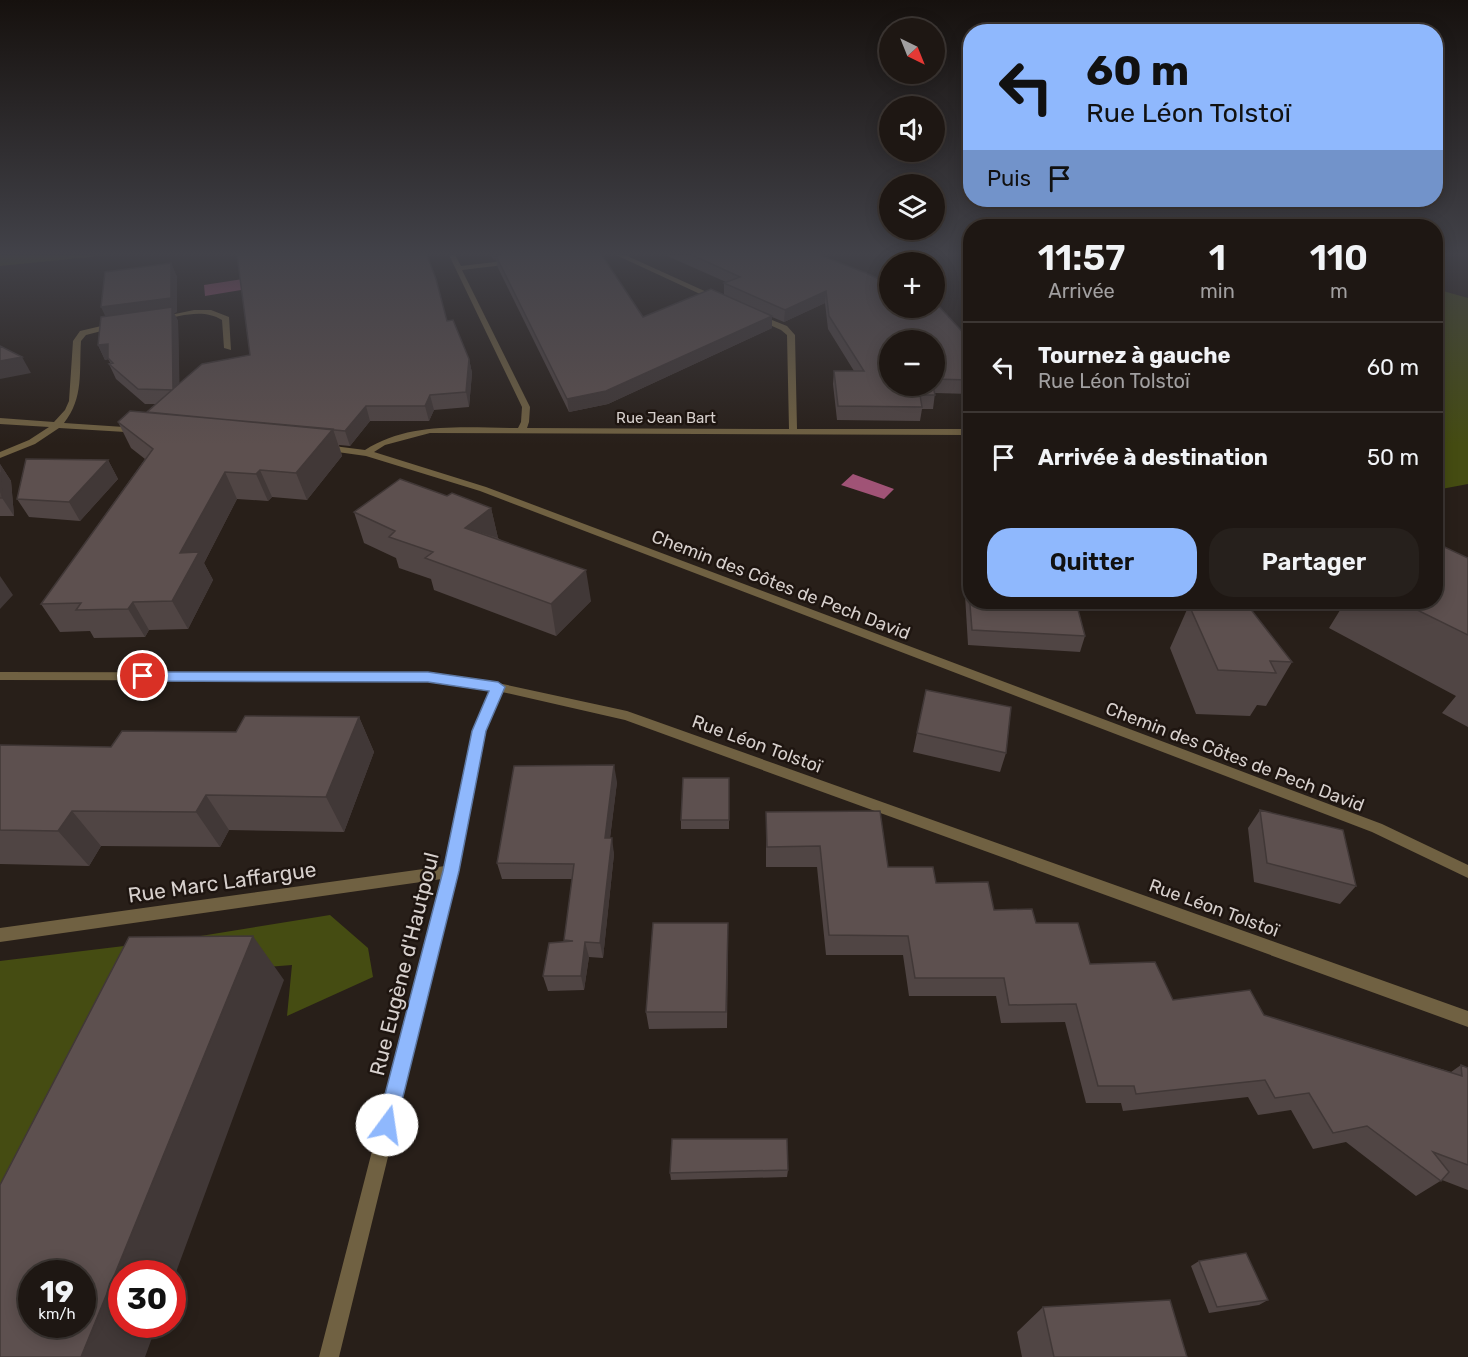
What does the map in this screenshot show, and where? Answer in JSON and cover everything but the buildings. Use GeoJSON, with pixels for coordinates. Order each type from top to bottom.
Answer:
{"type":"FeatureCollection","features":[{"type":"Feature","properties":{"kind":"street"},"geometry":{"type":"LineString","coordinates":[[154,319],[158,318]]}},
{"type":"Feature","properties":{"kind":"street"},"geometry":{"type":"LineString","coordinates":[[225,318],[228,348]]}},
{"type":"Feature","properties":{"kind":"street"},"geometry":{"type":"LineString","coordinates":[[483,318],[526,407],[525,423],[521,430]]}},
{"type":"Feature","properties":{"kind":"street"},"geometry":{"type":"LineString","coordinates":[[763,318],[784,328],[791,335],[793,432]]}},
{"type":"Feature","properties":{"kind":"street"},"geometry":{"type":"LineString","coordinates":[[0,455],[32,441],[57,426],[73,402],[77,340],[83,333],[122,324]]}},
{"type":"Feature","properties":{"kind":"street"},"geometry":{"type":"LineString","coordinates":[[0,421],[152,432]]}},
{"type":"Feature","properties":{"kind":"street","name":"Rue Jean Bart"},"geometry":{"type":"LineString","coordinates":[[367,453],[382,443],[430,430],[963,432]]}},
{"type":"Feature","properties":{"kind":"street","name":"Chemin des Côtes de Pech David"},"geometry":{"type":"LineString","coordinates":[[313,446],[367,453],[483,489],[1366,824],[1468,872]]}},
{"type":"Feature","properties":{"kind":"street","name":"Rue Léon Tolstoï"},"geometry":{"type":"LineString","coordinates":[[0,676],[428,677],[498,687],[627,716],[1468,1019]]}},
{"type":"Feature","properties":{"kind":"street","name":"Rue Eugène d'Hautpoul"},"geometry":{"type":"LineString","coordinates":[[329,1357],[451,871],[479,731],[498,687]]}},
{"type":"Feature","properties":{"kind":"street","name":"Rue Marc Laffargue"},"geometry":{"type":"LineString","coordinates":[[0,935],[451,871]]}},
{"type":"Feature","properties":{"kind":"green space"},"geometry":{"type":"Polygon","coordinates":[[[1443,318],[1468,318],[1468,484],[1443,489],[1443,318]]]}},
{"type":"Feature","properties":{"kind":"green space"},"geometry":{"type":"Polygon","coordinates":[[[330,915],[368,948],[373,977],[287,1016],[292,965],[164,975],[24,1260],[18,1260],[18,1272],[0,1309],[0,961],[182,939],[330,915]]]}},
{"type":"Feature","properties":{"kind":"shaded area"},"geometry":{"type":"Polygon","coordinates":[[[853,474],[894,489],[884,499],[841,485],[853,474]]]}},
{"type":"Feature","properties":{"kind":"route"},"geometry":{"type":"LineString","coordinates":[[143,676],[428,677],[498,687],[479,731],[451,871],[387,1125]]}}]}
